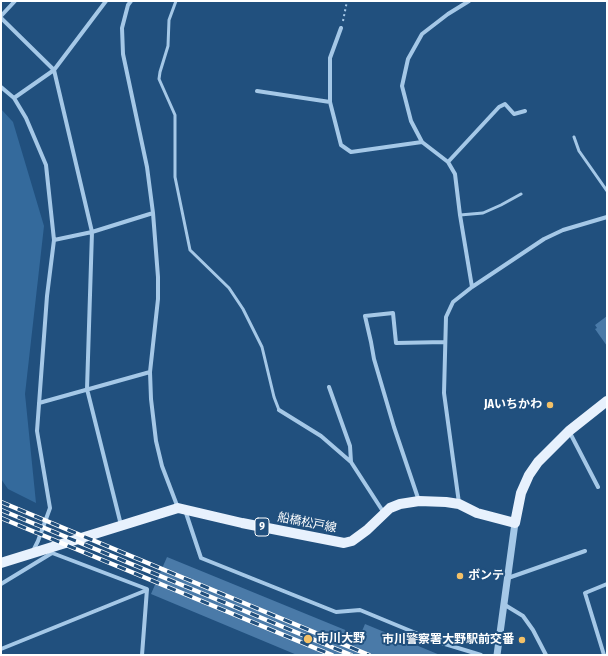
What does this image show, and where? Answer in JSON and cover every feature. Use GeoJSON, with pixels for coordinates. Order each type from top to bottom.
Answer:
{"type":"FeatureCollection","features":[{"type":"Feature","properties":{"kind":"main road"},"geometry":{"type":"LineString","coordinates":[[515,523],[521,493],[529,475],[538,462],[547,451],[607,400]]}},
{"type":"Feature","properties":{"kind":"main road","name":"船橋松戸線"},"geometry":{"type":"LineString","coordinates":[[182,509],[344,544],[367,530],[390,508],[400,504],[419,501],[459,504],[477,513],[515,523]]}},
{"type":"Feature","properties":{"kind":"main road"},"geometry":{"type":"LineString","coordinates":[[1,564],[32,553],[48,551],[121,526],[182,509]]}},
{"type":"Feature","properties":{"kind":"street"},"geometry":{"type":"LineString","coordinates":[[15,1],[1,17],[54,70],[92,232],[88,389],[121,526]]}},
{"type":"Feature","properties":{"kind":"street"},"geometry":{"type":"LineString","coordinates":[[14,98],[54,70],[106,1]]}},
{"type":"Feature","properties":{"kind":"street"},"geometry":{"type":"LineString","coordinates":[[123,1],[128,5]]}},
{"type":"Feature","properties":{"kind":"street"},"geometry":{"type":"LineString","coordinates":[[131,1],[128,5],[122,28],[123,54],[147,167],[153,213],[158,276],[158,299],[150,372],[151,399],[156,442],[162,466],[182,509],[200,558],[336,612],[360,610],[435,641],[481,655]]}},
{"type":"Feature","properties":{"kind":"street"},"geometry":{"type":"LineString","coordinates":[[469,1],[448,14],[422,34],[408,59],[402,86],[411,121],[422,142],[448,162],[455,174],[472,287]]}},
{"type":"Feature","properties":{"kind":"street"},"geometry":{"type":"LineString","coordinates":[[341,28],[330,58],[330,102],[341,145],[351,152],[422,142]]}},
{"type":"Feature","properties":{"kind":"street"},"geometry":{"type":"LineString","coordinates":[[1,87],[14,98],[26,118],[46,165],[54,240],[47,296],[38,431],[50,508],[32,553]]}},
{"type":"Feature","properties":{"kind":"street"},"geometry":{"type":"LineString","coordinates":[[257,91],[330,102]]}},
{"type":"Feature","properties":{"kind":"street"},"geometry":{"type":"LineString","coordinates":[[448,162],[499,107],[505,104],[514,114],[525,111]]}},
{"type":"Feature","properties":{"kind":"street"},"geometry":{"type":"LineString","coordinates":[[54,240],[92,232],[153,213]]}},
{"type":"Feature","properties":{"kind":"street"},"geometry":{"type":"LineString","coordinates":[[459,504],[444,393],[446,317],[453,302],[472,287],[544,240],[563,230],[607,217]]}},
{"type":"Feature","properties":{"kind":"street"},"geometry":{"type":"LineString","coordinates":[[419,501],[374,359],[372,342],[365,316],[393,313],[396,343],[445,342]]}},
{"type":"Feature","properties":{"kind":"street"},"geometry":{"type":"LineString","coordinates":[[39,403],[150,372]]}},
{"type":"Feature","properties":{"kind":"street"},"geometry":{"type":"LineString","coordinates":[[329,387],[350,446],[351,462]]}},
{"type":"Feature","properties":{"kind":"street"},"geometry":{"type":"LineString","coordinates":[[279,410],[321,436],[351,462],[384,513]]}},
{"type":"Feature","properties":{"kind":"street"},"geometry":{"type":"LineString","coordinates":[[569,432],[598,487]]}},
{"type":"Feature","properties":{"kind":"street"},"geometry":{"type":"LineString","coordinates":[[497,655],[515,523]]}},
{"type":"Feature","properties":{"kind":"street"},"geometry":{"type":"LineString","coordinates":[[1,584],[48,551],[147,589]]}},
{"type":"Feature","properties":{"kind":"street"},"geometry":{"type":"LineString","coordinates":[[508,578],[585,551]]}},
{"type":"Feature","properties":{"kind":"street"},"geometry":{"type":"LineString","coordinates":[[604,655],[585,593],[607,584]]}},
{"type":"Feature","properties":{"kind":"street"},"geometry":{"type":"LineString","coordinates":[[1,649],[147,589]]}},
{"type":"Feature","properties":{"kind":"street"},"geometry":{"type":"LineString","coordinates":[[142,655],[147,589]]}},
{"type":"Feature","properties":{"kind":"street"},"geometry":{"type":"LineString","coordinates":[[505,605],[523,616],[533,630],[546,655]]}},
{"type":"Feature","properties":{"kind":"lane"},"geometry":{"type":"LineString","coordinates":[[176,1],[169,20],[168,46],[159,79],[175,115],[175,177],[190,250],[229,288],[243,309],[262,347],[274,397],[279,410]]}},
{"type":"Feature","properties":{"kind":"lane"},"geometry":{"type":"LineString","coordinates":[[574,137],[579,151],[607,191]]}},
{"type":"Feature","properties":{"kind":"lane"},"geometry":{"type":"LineString","coordinates":[[460,215],[483,213],[521,194]]}},
{"type":"Feature","properties":{"kind":"path"},"geometry":{"type":"LineString","coordinates":[[341,28],[347,1]]}},
{"type":"Feature","properties":{"kind":"shaded area"},"geometry":{"type":"Polygon","coordinates":[[[1,109],[13,122],[44,226],[25,394],[36,503],[8,489],[1,479],[1,109]]]}},
{"type":"Feature","properties":{"kind":"building"},"geometry":{"type":"Polygon","coordinates":[[[607,316],[607,346],[595,329],[597,328],[595,325],[607,316]]]}},
{"type":"Feature","properties":{"kind":"building","name":"市川大野"},"geometry":{"type":"Polygon","coordinates":[[[167,557],[360,636],[365,624],[440,655],[297,655],[151,594],[167,557]]]}},
{"type":"Feature","properties":{"kind":"railway"},"geometry":{"type":"LineString","coordinates":[[1,502],[369,655]]}},
{"type":"Feature","properties":{"kind":"railway"},"geometry":{"type":"LineString","coordinates":[[1,510],[351,655]]}},
{"type":"Feature","properties":{"kind":"railway"},"geometry":{"type":"LineString","coordinates":[[1,518],[332,655]]}},
{"type":"Feature","properties":{"kind":"place","name":"JAいちかわ"},"geometry":{"type":"Point","coordinates":[550,405]}},
{"type":"Feature","properties":{"kind":"place","name":"ボンテ"},"geometry":{"type":"Point","coordinates":[460,576]}},
{"type":"Feature","properties":{"kind":"place","name":"市川大野"},"geometry":{"type":"Point","coordinates":[308,639]}},
{"type":"Feature","properties":{"kind":"place","name":"市川警察署大野駅前交番"},"geometry":{"type":"Point","coordinates":[522,640]}}]}
